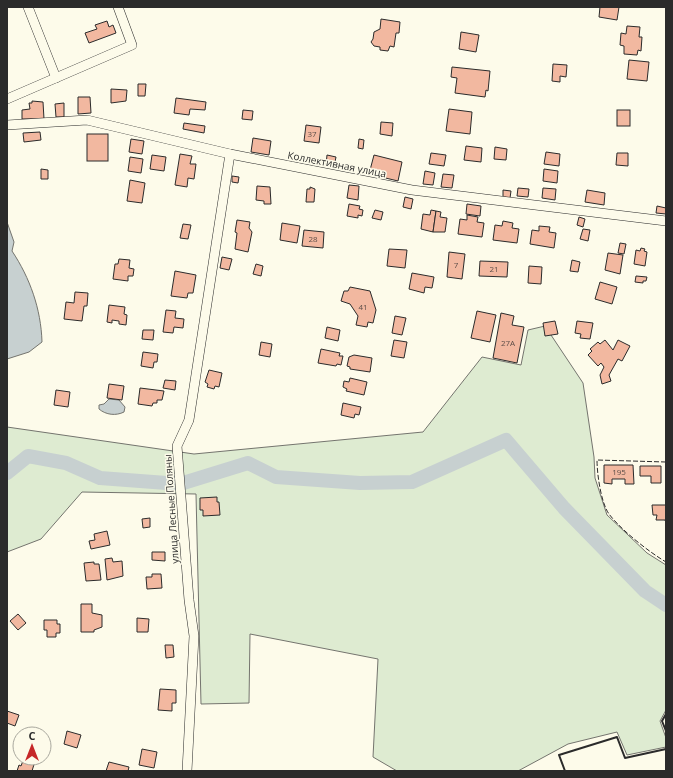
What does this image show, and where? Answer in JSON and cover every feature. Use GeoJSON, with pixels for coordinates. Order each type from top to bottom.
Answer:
{"type":"FeatureCollection","features":[{"type":"Feature","properties":{"kind":"street"},"geometry":{"type":"LineString","coordinates":[[28,7],[56,78]]}},
{"type":"Feature","properties":{"kind":"street"},"geometry":{"type":"LineString","coordinates":[[7,99],[132,45],[118,7]]}},
{"type":"Feature","properties":{"kind":"street","name":"Коллективная улица"},"geometry":{"type":"LineString","coordinates":[[7,125],[87,120],[230,154],[412,190],[666,221]]}},
{"type":"Feature","properties":{"kind":"street","name":"улица Лесные Поляны"},"geometry":{"type":"LineString","coordinates":[[187,771],[194,636],[189,600],[177,446],[188,420],[230,154]]}},
{"type":"Feature","properties":{"kind":"green space"},"geometry":{"type":"Polygon","coordinates":[[[545,326],[583,383],[594,457],[595,478],[607,515],[647,553],[666,565],[666,710],[660,721],[666,738],[666,747],[627,755],[617,732],[568,744],[518,771],[397,771],[373,757],[378,659],[250,634],[249,703],[201,704],[196,494],[82,492],[41,539],[7,552],[7,427],[194,454],[423,432],[482,357],[521,365],[528,330],[545,326]]]}},
{"type":"Feature","properties":{"kind":"shaded area"},"geometry":{"type":"Polygon","coordinates":[[[7,222],[14,242],[12,251],[29,283],[37,306],[42,342],[29,352],[7,359],[7,222]]]}},
{"type":"Feature","properties":{"kind":"shaded area"},"geometry":{"type":"Polygon","coordinates":[[[109,399],[119,400],[125,407],[124,412],[111,414],[105,413],[99,409],[99,405],[104,404],[109,399]]]}},
{"type":"Feature","properties":{"kind":"building"},"geometry":{"type":"Polygon","coordinates":[[[600,7],[619,7],[617,20],[599,17],[600,7]]]}},
{"type":"Feature","properties":{"kind":"building"},"geometry":{"type":"Polygon","coordinates":[[[381,19],[400,22],[399,33],[396,33],[394,47],[390,46],[388,51],[380,50],[380,47],[374,46],[371,42],[374,32],[380,29],[381,19]]]}},
{"type":"Feature","properties":{"kind":"building"},"geometry":{"type":"Polygon","coordinates":[[[107,21],[109,27],[113,25],[116,33],[89,43],[85,33],[97,29],[95,25],[107,21]]]}},
{"type":"Feature","properties":{"kind":"building"},"geometry":{"type":"Polygon","coordinates":[[[627,26],[640,27],[639,37],[642,37],[641,51],[638,50],[637,55],[624,54],[624,46],[620,45],[621,33],[626,34],[627,26]]]}},
{"type":"Feature","properties":{"kind":"building"},"geometry":{"type":"Polygon","coordinates":[[[461,32],[479,35],[476,52],[459,49],[461,32]]]}},
{"type":"Feature","properties":{"kind":"building"},"geometry":{"type":"Polygon","coordinates":[[[629,60],[649,62],[647,81],[627,79],[629,60]]]}},
{"type":"Feature","properties":{"kind":"building"},"geometry":{"type":"Polygon","coordinates":[[[553,64],[567,65],[566,77],[560,76],[560,82],[552,81],[553,64]]]}},
{"type":"Feature","properties":{"kind":"building"},"geometry":{"type":"Polygon","coordinates":[[[452,67],[490,71],[488,91],[486,90],[485,97],[455,93],[457,78],[451,77],[452,67]]]}},
{"type":"Feature","properties":{"kind":"building"},"geometry":{"type":"Polygon","coordinates":[[[138,84],[146,84],[145,96],[138,96],[138,84]]]}},
{"type":"Feature","properties":{"kind":"building"},"geometry":{"type":"Polygon","coordinates":[[[111,89],[127,90],[126,101],[111,103],[111,89]]]}},
{"type":"Feature","properties":{"kind":"building"},"geometry":{"type":"Polygon","coordinates":[[[78,97],[90,97],[91,113],[78,114],[78,97]]]}},
{"type":"Feature","properties":{"kind":"building"},"geometry":{"type":"Polygon","coordinates":[[[176,98],[206,102],[205,110],[190,109],[189,115],[174,113],[176,98]]]}},
{"type":"Feature","properties":{"kind":"building"},"geometry":{"type":"Polygon","coordinates":[[[32,101],[43,102],[44,119],[22,119],[22,110],[30,109],[29,103],[32,103],[32,101]]]}},
{"type":"Feature","properties":{"kind":"building"},"geometry":{"type":"Polygon","coordinates":[[[64,103],[64,117],[56,117],[55,104],[64,103]]]}},
{"type":"Feature","properties":{"kind":"building"},"geometry":{"type":"Polygon","coordinates":[[[449,109],[472,112],[470,134],[446,131],[449,109]]]}},
{"type":"Feature","properties":{"kind":"building"},"geometry":{"type":"Polygon","coordinates":[[[243,110],[253,111],[252,120],[242,119],[243,110]]]}},
{"type":"Feature","properties":{"kind":"building"},"geometry":{"type":"Polygon","coordinates":[[[617,110],[630,110],[630,126],[617,126],[617,110]]]}},
{"type":"Feature","properties":{"kind":"building"},"geometry":{"type":"Polygon","coordinates":[[[381,122],[393,123],[392,136],[380,134],[381,122]]]}},
{"type":"Feature","properties":{"kind":"building"},"geometry":{"type":"Polygon","coordinates":[[[184,123],[205,126],[204,133],[183,129],[184,123]]]}},
{"type":"Feature","properties":{"kind":"building"},"geometry":{"type":"Polygon","coordinates":[[[306,125],[321,127],[319,143],[304,141],[306,125]]]}},
{"type":"Feature","properties":{"kind":"building"},"geometry":{"type":"Polygon","coordinates":[[[40,132],[41,140],[24,142],[23,133],[40,132]]]}},
{"type":"Feature","properties":{"kind":"building"},"geometry":{"type":"Polygon","coordinates":[[[87,134],[108,134],[108,161],[87,161],[87,134]]]}},
{"type":"Feature","properties":{"kind":"building"},"geometry":{"type":"Polygon","coordinates":[[[253,138],[271,141],[269,155],[251,152],[253,138]]]}},
{"type":"Feature","properties":{"kind":"building"},"geometry":{"type":"Polygon","coordinates":[[[131,139],[144,141],[142,154],[129,152],[131,139]]]}},
{"type":"Feature","properties":{"kind":"building"},"geometry":{"type":"Polygon","coordinates":[[[359,139],[364,140],[363,149],[358,148],[359,139]]]}},
{"type":"Feature","properties":{"kind":"building"},"geometry":{"type":"Polygon","coordinates":[[[466,146],[482,148],[481,162],[464,160],[466,146]]]}},
{"type":"Feature","properties":{"kind":"building"},"geometry":{"type":"Polygon","coordinates":[[[495,147],[507,149],[506,160],[494,159],[495,147]]]}},
{"type":"Feature","properties":{"kind":"building"},"geometry":{"type":"Polygon","coordinates":[[[546,152],[560,154],[559,166],[544,164],[546,152]]]}},
{"type":"Feature","properties":{"kind":"building"},"geometry":{"type":"Polygon","coordinates":[[[431,153],[446,155],[444,166],[429,164],[431,153]]]}},
{"type":"Feature","properties":{"kind":"building"},"geometry":{"type":"Polygon","coordinates":[[[617,153],[628,153],[628,166],[616,165],[617,153]]]}},
{"type":"Feature","properties":{"kind":"building"},"geometry":{"type":"Polygon","coordinates":[[[180,154],[192,156],[190,164],[196,164],[194,179],[188,178],[187,187],[175,185],[180,154]]]}},
{"type":"Feature","properties":{"kind":"building"},"geometry":{"type":"Polygon","coordinates":[[[152,155],[166,157],[164,171],[150,169],[152,155]]]}},
{"type":"Feature","properties":{"kind":"building"},"geometry":{"type":"Polygon","coordinates":[[[327,155],[336,157],[334,167],[326,165],[327,155]]]}},
{"type":"Feature","properties":{"kind":"building"},"geometry":{"type":"Polygon","coordinates":[[[374,155],[402,162],[398,181],[369,174],[374,155]]]}},
{"type":"Feature","properties":{"kind":"building"},"geometry":{"type":"Polygon","coordinates":[[[130,157],[143,159],[141,173],[128,171],[130,157]]]}},
{"type":"Feature","properties":{"kind":"building"},"geometry":{"type":"Polygon","coordinates":[[[41,169],[48,170],[48,179],[41,179],[41,169]]]}},
{"type":"Feature","properties":{"kind":"building"},"geometry":{"type":"Polygon","coordinates":[[[544,169],[558,171],[557,183],[543,181],[544,169]]]}},
{"type":"Feature","properties":{"kind":"building"},"geometry":{"type":"Polygon","coordinates":[[[425,171],[435,173],[433,185],[423,184],[425,171]]]}},
{"type":"Feature","properties":{"kind":"building"},"geometry":{"type":"Polygon","coordinates":[[[443,174],[454,175],[452,188],[441,187],[443,174]]]}},
{"type":"Feature","properties":{"kind":"building"},"geometry":{"type":"Polygon","coordinates":[[[232,176],[239,177],[238,183],[232,182],[232,176]]]}},
{"type":"Feature","properties":{"kind":"building"},"geometry":{"type":"Polygon","coordinates":[[[130,180],[145,183],[142,203],[127,201],[130,180]]]}},
{"type":"Feature","properties":{"kind":"building"},"geometry":{"type":"Polygon","coordinates":[[[349,185],[359,186],[358,200],[347,198],[349,185]]]}},
{"type":"Feature","properties":{"kind":"building"},"geometry":{"type":"Polygon","coordinates":[[[257,186],[270,187],[271,204],[264,204],[264,201],[256,200],[257,186]]]}},
{"type":"Feature","properties":{"kind":"building"},"geometry":{"type":"Polygon","coordinates":[[[310,187],[315,189],[314,202],[306,202],[307,189],[310,189],[310,187]]]}},
{"type":"Feature","properties":{"kind":"building"},"geometry":{"type":"Polygon","coordinates":[[[518,188],[529,189],[528,197],[517,196],[518,188]]]}},
{"type":"Feature","properties":{"kind":"building"},"geometry":{"type":"Polygon","coordinates":[[[543,188],[556,189],[555,200],[542,198],[543,188]]]}},
{"type":"Feature","properties":{"kind":"building"},"geometry":{"type":"Polygon","coordinates":[[[503,190],[511,191],[510,198],[503,197],[503,190]]]}},
{"type":"Feature","properties":{"kind":"building"},"geometry":{"type":"Polygon","coordinates":[[[587,190],[605,193],[604,205],[585,202],[587,190]]]}},
{"type":"Feature","properties":{"kind":"building"},"geometry":{"type":"Polygon","coordinates":[[[405,197],[413,199],[411,209],[403,207],[405,197]]]}},
{"type":"Feature","properties":{"kind":"building"},"geometry":{"type":"Polygon","coordinates":[[[349,204],[360,206],[359,209],[363,210],[362,216],[358,215],[358,218],[347,216],[349,204]]]}},
{"type":"Feature","properties":{"kind":"building"},"geometry":{"type":"Polygon","coordinates":[[[467,204],[481,206],[480,216],[466,214],[467,204]]]}},
{"type":"Feature","properties":{"kind":"building"},"geometry":{"type":"Polygon","coordinates":[[[657,206],[666,208],[666,214],[656,213],[657,206]]]}},
{"type":"Feature","properties":{"kind":"building"},"geometry":{"type":"Polygon","coordinates":[[[375,210],[383,212],[381,220],[372,218],[375,210]]]}},
{"type":"Feature","properties":{"kind":"building"},"geometry":{"type":"Polygon","coordinates":[[[431,210],[436,211],[433,232],[421,229],[423,214],[430,215],[431,210]]]}},
{"type":"Feature","properties":{"kind":"building"},"geometry":{"type":"Polygon","coordinates":[[[436,211],[441,212],[440,217],[447,218],[445,232],[433,232],[436,211]]]}},
{"type":"Feature","properties":{"kind":"building"},"geometry":{"type":"Polygon","coordinates":[[[467,215],[478,217],[477,222],[484,223],[482,237],[458,234],[460,219],[467,220],[467,215]]]}},
{"type":"Feature","properties":{"kind":"building"},"geometry":{"type":"Polygon","coordinates":[[[579,217],[585,219],[583,227],[577,225],[579,217]]]}},
{"type":"Feature","properties":{"kind":"building"},"geometry":{"type":"Polygon","coordinates":[[[237,220],[250,222],[249,228],[252,232],[248,252],[235,249],[237,220]]]}},
{"type":"Feature","properties":{"kind":"building"},"geometry":{"type":"Polygon","coordinates":[[[503,221],[513,223],[512,228],[519,229],[517,243],[493,240],[495,225],[502,226],[503,221]]]}},
{"type":"Feature","properties":{"kind":"building"},"geometry":{"type":"Polygon","coordinates":[[[282,223],[300,226],[297,243],[280,240],[282,223]]]}},
{"type":"Feature","properties":{"kind":"building"},"geometry":{"type":"Polygon","coordinates":[[[183,224],[191,225],[188,239],[180,238],[183,224]]]}},
{"type":"Feature","properties":{"kind":"building"},"geometry":{"type":"Polygon","coordinates":[[[539,226],[550,227],[549,232],[556,233],[554,248],[530,244],[532,230],[539,231],[539,226]]]}},
{"type":"Feature","properties":{"kind":"building"},"geometry":{"type":"Polygon","coordinates":[[[583,229],[590,230],[588,241],[580,239],[583,229]]]}},
{"type":"Feature","properties":{"kind":"building"},"geometry":{"type":"Polygon","coordinates":[[[304,230],[324,232],[323,248],[302,246],[304,230]]]}},
{"type":"Feature","properties":{"kind":"building"},"geometry":{"type":"Polygon","coordinates":[[[620,243],[626,244],[624,254],[618,253],[620,243]]]}},
{"type":"Feature","properties":{"kind":"building"},"geometry":{"type":"Polygon","coordinates":[[[641,248],[645,249],[644,251],[647,252],[645,266],[634,264],[636,250],[640,251],[641,248]]]}},
{"type":"Feature","properties":{"kind":"building"},"geometry":{"type":"Polygon","coordinates":[[[389,249],[407,250],[405,268],[387,266],[389,249]]]}},
{"type":"Feature","properties":{"kind":"building"},"geometry":{"type":"Polygon","coordinates":[[[449,252],[465,254],[462,279],[447,277],[449,252]]]}},
{"type":"Feature","properties":{"kind":"building"},"geometry":{"type":"Polygon","coordinates":[[[608,253],[623,255],[620,274],[605,270],[608,253]]]}},
{"type":"Feature","properties":{"kind":"building"},"geometry":{"type":"Polygon","coordinates":[[[222,257],[232,259],[229,270],[220,268],[222,257]]]}},
{"type":"Feature","properties":{"kind":"building"},"geometry":{"type":"Polygon","coordinates":[[[119,259],[130,260],[129,268],[134,269],[133,276],[128,276],[128,281],[113,279],[115,264],[118,264],[119,259]]]}},
{"type":"Feature","properties":{"kind":"building"},"geometry":{"type":"Polygon","coordinates":[[[572,260],[580,262],[578,272],[570,271],[572,260]]]}},
{"type":"Feature","properties":{"kind":"building"},"geometry":{"type":"Polygon","coordinates":[[[480,261],[508,262],[507,277],[479,276],[480,261]]]}},
{"type":"Feature","properties":{"kind":"building"},"geometry":{"type":"Polygon","coordinates":[[[256,264],[263,266],[261,276],[253,274],[256,264]]]}},
{"type":"Feature","properties":{"kind":"building"},"geometry":{"type":"Polygon","coordinates":[[[529,266],[542,267],[541,284],[528,283],[529,266]]]}},
{"type":"Feature","properties":{"kind":"building"},"geometry":{"type":"Polygon","coordinates":[[[175,271],[196,275],[193,293],[188,293],[187,298],[171,296],[175,271]]]}},
{"type":"Feature","properties":{"kind":"building"},"geometry":{"type":"Polygon","coordinates":[[[412,273],[434,277],[432,288],[425,287],[424,293],[409,289],[412,273]]]}},
{"type":"Feature","properties":{"kind":"building"},"geometry":{"type":"Polygon","coordinates":[[[636,276],[647,277],[646,281],[643,281],[643,283],[635,282],[636,276]]]}},
{"type":"Feature","properties":{"kind":"building"},"geometry":{"type":"Polygon","coordinates":[[[600,282],[617,287],[612,304],[595,299],[600,282]]]}},
{"type":"Feature","properties":{"kind":"building"},"geometry":{"type":"Polygon","coordinates":[[[350,287],[370,291],[376,310],[373,323],[368,322],[367,327],[356,325],[358,316],[350,304],[341,301],[344,291],[348,291],[350,287]]]}},
{"type":"Feature","properties":{"kind":"building"},"geometry":{"type":"Polygon","coordinates":[[[75,292],[88,293],[87,306],[84,306],[82,321],[64,319],[66,302],[74,303],[75,292]]]}},
{"type":"Feature","properties":{"kind":"building"},"geometry":{"type":"Polygon","coordinates":[[[109,305],[125,307],[124,314],[127,315],[126,325],[119,324],[119,321],[112,320],[112,323],[107,322],[109,305]]]}},
{"type":"Feature","properties":{"kind":"building"},"geometry":{"type":"Polygon","coordinates":[[[166,310],[176,311],[175,318],[184,319],[183,328],[174,327],[173,333],[163,332],[166,310]]]}},
{"type":"Feature","properties":{"kind":"building"},"geometry":{"type":"Polygon","coordinates":[[[477,311],[496,315],[490,342],[471,338],[477,311]]]}},
{"type":"Feature","properties":{"kind":"building"},"geometry":{"type":"Polygon","coordinates":[[[501,313],[514,316],[512,325],[524,327],[517,363],[493,358],[501,313]]]}},
{"type":"Feature","properties":{"kind":"building"},"geometry":{"type":"Polygon","coordinates":[[[395,316],[406,318],[402,335],[392,333],[395,316]]]}},
{"type":"Feature","properties":{"kind":"building"},"geometry":{"type":"Polygon","coordinates":[[[555,321],[558,334],[545,336],[543,323],[555,321]]]}},
{"type":"Feature","properties":{"kind":"building"},"geometry":{"type":"Polygon","coordinates":[[[577,321],[593,323],[590,339],[580,338],[581,334],[575,333],[577,321]]]}},
{"type":"Feature","properties":{"kind":"building"},"geometry":{"type":"Polygon","coordinates":[[[327,327],[340,330],[338,341],[325,338],[327,327]]]}},
{"type":"Feature","properties":{"kind":"building"},"geometry":{"type":"Polygon","coordinates":[[[143,330],[154,330],[153,340],[142,339],[143,330]]]}},
{"type":"Feature","properties":{"kind":"building"},"geometry":{"type":"Polygon","coordinates":[[[394,340],[407,342],[404,358],[391,356],[394,340]]]}},
{"type":"Feature","properties":{"kind":"building"},"geometry":{"type":"Polygon","coordinates":[[[605,340],[613,350],[618,340],[630,346],[622,361],[618,359],[609,375],[611,381],[602,384],[600,375],[604,367],[601,363],[598,366],[588,355],[592,351],[590,349],[598,342],[600,344],[605,340]]]}},
{"type":"Feature","properties":{"kind":"building"},"geometry":{"type":"Polygon","coordinates":[[[261,342],[272,344],[270,357],[259,355],[261,342]]]}},
{"type":"Feature","properties":{"kind":"building"},"geometry":{"type":"Polygon","coordinates":[[[321,349],[340,353],[339,356],[343,356],[341,365],[337,364],[336,366],[318,363],[321,349]]]}},
{"type":"Feature","properties":{"kind":"building"},"geometry":{"type":"Polygon","coordinates":[[[143,352],[158,354],[157,362],[154,362],[153,368],[141,366],[143,352]]]}},
{"type":"Feature","properties":{"kind":"building"},"geometry":{"type":"Polygon","coordinates":[[[354,355],[372,358],[370,372],[350,369],[350,367],[347,366],[349,357],[354,355]]]}},
{"type":"Feature","properties":{"kind":"building"},"geometry":{"type":"Polygon","coordinates":[[[209,370],[222,373],[219,387],[215,386],[214,389],[207,387],[208,384],[205,382],[209,370]]]}},
{"type":"Feature","properties":{"kind":"building"},"geometry":{"type":"Polygon","coordinates":[[[350,378],[367,382],[364,395],[346,391],[347,389],[343,387],[344,381],[349,382],[350,378]]]}},
{"type":"Feature","properties":{"kind":"building"},"geometry":{"type":"Polygon","coordinates":[[[165,380],[176,381],[175,390],[163,388],[165,380]]]}},
{"type":"Feature","properties":{"kind":"building"},"geometry":{"type":"Polygon","coordinates":[[[109,384],[124,386],[122,400],[107,398],[109,384]]]}},
{"type":"Feature","properties":{"kind":"building"},"geometry":{"type":"Polygon","coordinates":[[[140,388],[164,391],[162,400],[157,400],[157,403],[153,403],[152,406],[138,404],[140,388]]]}},
{"type":"Feature","properties":{"kind":"building"},"geometry":{"type":"Polygon","coordinates":[[[56,390],[70,392],[68,407],[54,405],[56,390]]]}},
{"type":"Feature","properties":{"kind":"building"},"geometry":{"type":"Polygon","coordinates":[[[343,403],[361,407],[359,415],[355,414],[354,418],[341,415],[343,403]]]}},
{"type":"Feature","properties":{"kind":"building"},"geometry":{"type":"Polygon","coordinates":[[[604,465],[633,465],[634,484],[625,484],[625,479],[612,479],[612,484],[604,483],[604,465]]]}},
{"type":"Feature","properties":{"kind":"building"},"geometry":{"type":"Polygon","coordinates":[[[640,466],[661,466],[661,483],[651,483],[651,476],[640,476],[640,466]]]}},
{"type":"Feature","properties":{"kind":"building"},"geometry":{"type":"Polygon","coordinates":[[[217,497],[220,515],[203,516],[203,510],[200,510],[200,498],[217,497]]]}},
{"type":"Feature","properties":{"kind":"building"},"geometry":{"type":"Polygon","coordinates":[[[652,505],[666,505],[666,523],[665,520],[656,520],[657,515],[653,515],[652,505]]]}},
{"type":"Feature","properties":{"kind":"building"},"geometry":{"type":"Polygon","coordinates":[[[150,518],[150,527],[143,528],[142,519],[150,518]]]}},
{"type":"Feature","properties":{"kind":"building"},"geometry":{"type":"Polygon","coordinates":[[[107,531],[110,545],[91,549],[89,541],[95,540],[94,534],[107,531]]]}},
{"type":"Feature","properties":{"kind":"building"},"geometry":{"type":"Polygon","coordinates":[[[152,552],[165,552],[165,561],[152,560],[152,552]]]}},
{"type":"Feature","properties":{"kind":"building"},"geometry":{"type":"Polygon","coordinates":[[[112,558],[113,562],[122,561],[123,576],[107,580],[105,559],[112,558]]]}},
{"type":"Feature","properties":{"kind":"building"},"geometry":{"type":"Polygon","coordinates":[[[94,562],[94,564],[99,564],[101,580],[86,581],[84,563],[94,562]]]}},
{"type":"Feature","properties":{"kind":"building"},"geometry":{"type":"Polygon","coordinates":[[[152,574],[161,574],[162,588],[147,589],[146,577],[152,577],[152,574]]]}},
{"type":"Feature","properties":{"kind":"building"},"geometry":{"type":"Polygon","coordinates":[[[81,604],[92,604],[92,613],[102,615],[102,627],[94,630],[94,632],[81,632],[81,604]]]}},
{"type":"Feature","properties":{"kind":"building"},"geometry":{"type":"Polygon","coordinates":[[[18,614],[26,623],[18,630],[10,621],[18,614]]]}},
{"type":"Feature","properties":{"kind":"building"},"geometry":{"type":"Polygon","coordinates":[[[137,618],[149,619],[148,632],[137,632],[137,618]]]}},
{"type":"Feature","properties":{"kind":"building"},"geometry":{"type":"Polygon","coordinates":[[[44,620],[57,620],[57,624],[60,624],[60,633],[56,633],[56,637],[47,637],[47,630],[44,630],[44,620]]]}},
{"type":"Feature","properties":{"kind":"building"},"geometry":{"type":"Polygon","coordinates":[[[165,645],[173,645],[174,657],[166,658],[165,645]]]}},
{"type":"Feature","properties":{"kind":"building"},"geometry":{"type":"Polygon","coordinates":[[[160,689],[176,690],[176,703],[172,703],[172,711],[158,710],[160,689]]]}},
{"type":"Feature","properties":{"kind":"building"},"geometry":{"type":"Polygon","coordinates":[[[7,711],[19,715],[15,726],[7,723],[7,711]]]}},
{"type":"Feature","properties":{"kind":"building"},"geometry":{"type":"Polygon","coordinates":[[[67,731],[81,735],[77,748],[64,744],[67,731]]]}},
{"type":"Feature","properties":{"kind":"building"},"geometry":{"type":"Polygon","coordinates":[[[142,749],[157,752],[154,768],[139,765],[142,749]]]}},
{"type":"Feature","properties":{"kind":"building"},"geometry":{"type":"Polygon","coordinates":[[[109,762],[129,767],[128,771],[106,771],[109,762]]]}},
{"type":"Feature","properties":{"kind":"building"},"geometry":{"type":"Polygon","coordinates":[[[19,766],[34,766],[32,771],[17,771],[19,766]]]}},
{"type":"Feature","properties":{"kind":"waterway"},"geometry":{"type":"LineString","coordinates":[[7,473],[28,456],[66,463],[100,478],[180,484],[248,463],[276,477],[360,483],[412,482],[506,440],[564,508],[645,591],[666,605]]}},
{"type":"Feature","properties":{"kind":"fence"},"geometry":{"type":"LineString","coordinates":[[666,462],[597,460],[602,496],[609,514],[636,540],[666,562]]}},
{"type":"Feature","properties":{"kind":"wall"},"geometry":{"type":"LineString","coordinates":[[666,714],[662,721],[666,731]]}},
{"type":"Feature","properties":{"kind":"wall"},"geometry":{"type":"LineString","coordinates":[[565,771],[559,755],[617,737],[625,758],[666,749]]}}]}
